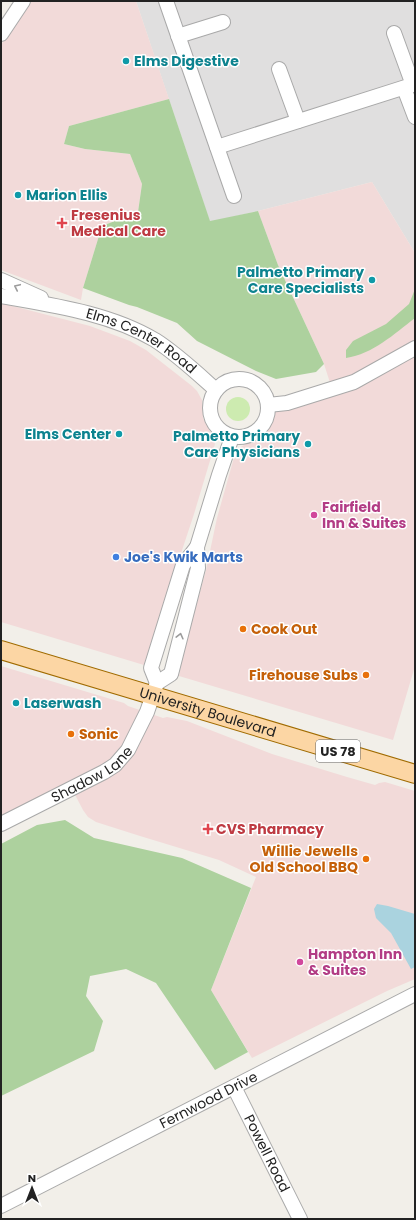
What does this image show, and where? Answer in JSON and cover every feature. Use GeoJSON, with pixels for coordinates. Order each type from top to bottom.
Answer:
{"type":"FeatureCollection","features":[{"type":"Feature","properties":{"kind":"main road","name":"University Boulevard"},"geometry":{"type":"LineString","coordinates":[[1,650],[155,689],[415,774]]}},
{"type":"Feature","properties":{"kind":"street"},"geometry":{"type":"LineString","coordinates":[[1,34],[23,1]]}},
{"type":"Feature","properties":{"kind":"street"},"geometry":{"type":"LineString","coordinates":[[166,1],[234,196]]}},
{"type":"Feature","properties":{"kind":"street"},"geometry":{"type":"LineString","coordinates":[[178,36],[223,22]]}},
{"type":"Feature","properties":{"kind":"street"},"geometry":{"type":"LineString","coordinates":[[394,33],[411,85],[415,117]]}},
{"type":"Feature","properties":{"kind":"street"},"geometry":{"type":"LineString","coordinates":[[280,69],[298,121]]}},
{"type":"Feature","properties":{"kind":"street"},"geometry":{"type":"LineString","coordinates":[[217,147],[411,85]]}},
{"type":"Feature","properties":{"kind":"street","name":"Elms Center Road"},"geometry":{"type":"LineString","coordinates":[[1,280],[57,306]]}},
{"type":"Feature","properties":{"kind":"street","name":"Elms Center Road"},"geometry":{"type":"LineString","coordinates":[[1,296],[57,306],[117,322],[155,340],[187,364],[216,390]]}},
{"type":"Feature","properties":{"kind":"street"},"geometry":{"type":"LineString","coordinates":[[268,405],[287,403],[354,382],[415,346]]}},
{"type":"Feature","properties":{"kind":"street"},"geometry":{"type":"LineString","coordinates":[[237,379],[254,383],[261,389],[266,397],[268,405],[268,415],[264,423],[259,430],[246,437],[232,437],[220,431],[212,419],[209,410],[210,401],[216,390],[228,381],[237,379]]}},
{"type":"Feature","properties":{"kind":"street"},"geometry":{"type":"LineString","coordinates":[[155,689],[171,674],[198,568],[197,548],[218,475],[232,437]]}},
{"type":"Feature","properties":{"kind":"street"},"geometry":{"type":"LineString","coordinates":[[155,689],[151,668],[183,565],[197,548]]}},
{"type":"Feature","properties":{"kind":"street","name":"Shadow Lane"},"geometry":{"type":"LineString","coordinates":[[1,824],[115,765],[128,750],[147,712],[155,689]]}},
{"type":"Feature","properties":{"kind":"street","name":"Fernwood Drive"},"geometry":{"type":"LineString","coordinates":[[1,1206],[234,1087],[413,1000]]}},
{"type":"Feature","properties":{"kind":"street","name":"Powell Road"},"geometry":{"type":"LineString","coordinates":[[234,1087],[300,1219]]}},
{"type":"Feature","properties":{"kind":"shaded area"},"geometry":{"type":"Polygon","coordinates":[[[31,1],[136,1],[169,99],[69,126],[64,144],[85,149],[130,154],[142,184],[138,212],[102,226],[83,288],[81,300],[1,270],[1,45],[31,1]]]}},
{"type":"Feature","properties":{"kind":"shaded area"},"geometry":{"type":"Polygon","coordinates":[[[136,1],[415,1],[415,253],[372,182],[210,222],[136,1]]]}},
{"type":"Feature","properties":{"kind":"shaded area"},"geometry":{"type":"Polygon","coordinates":[[[372,182],[415,253],[415,666],[393,740],[179,676],[185,646],[206,570],[217,518],[235,454],[242,446],[259,438],[268,428],[275,414],[275,405],[332,389],[324,364],[278,265],[258,211],[372,182]]]}},
{"type":"Feature","properties":{"kind":"shaded area"},"geometry":{"type":"Polygon","coordinates":[[[1,303],[90,326],[130,341],[146,350],[192,386],[202,400],[203,418],[215,444],[194,514],[144,665],[1,622],[1,303]]]}},
{"type":"Feature","properties":{"kind":"shaded area"},"geometry":{"type":"Polygon","coordinates":[[[1,666],[124,703],[128,706],[163,718],[167,717],[187,721],[272,754],[347,777],[375,785],[385,782],[415,791],[415,979],[387,991],[252,1058],[211,990],[256,877],[219,860],[96,822],[88,817],[72,789],[5,822],[1,812],[1,666]]]}},
{"type":"Feature","properties":{"kind":"green space"},"geometry":{"type":"Polygon","coordinates":[[[169,99],[210,221],[258,211],[278,265],[324,364],[316,372],[276,379],[256,371],[197,341],[177,323],[83,288],[102,226],[138,212],[142,184],[130,154],[85,149],[64,144],[69,126],[169,99]]]}},
{"type":"Feature","properties":{"kind":"green space"},"geometry":{"type":"Polygon","coordinates":[[[415,289],[415,318],[374,348],[356,356],[346,358],[346,350],[353,341],[386,324],[409,304],[415,289]]]}},
{"type":"Feature","properties":{"kind":"green space"},"geometry":{"type":"Polygon","coordinates":[[[238,397],[247,400],[250,409],[247,418],[238,421],[229,418],[226,409],[229,400],[238,397]]]}},
{"type":"Feature","properties":{"kind":"green space"},"geometry":{"type":"Polygon","coordinates":[[[65,820],[94,838],[182,858],[251,888],[211,990],[248,1052],[215,1070],[156,983],[126,969],[90,976],[86,996],[103,1021],[94,1051],[1,1096],[1,844],[37,825],[65,820]]]}},
{"type":"Feature","properties":{"kind":"water"},"geometry":{"type":"Polygon","coordinates":[[[377,904],[415,914],[415,967],[411,969],[391,933],[376,918],[374,909],[377,904]]]}},
{"type":"Feature","properties":{"kind":"place","name":"Elms Digestive"},"geometry":{"type":"Point","coordinates":[126,61]}},
{"type":"Feature","properties":{"kind":"place","name":"Marion Ellis"},"geometry":{"type":"Point","coordinates":[18,195]}},
{"type":"Feature","properties":{"kind":"place","name":"Fresenius Medical Care"},"geometry":{"type":"Point","coordinates":[62,223]}},
{"type":"Feature","properties":{"kind":"place","name":"Palmetto Primary Care Specialists"},"geometry":{"type":"Point","coordinates":[372,280]}},
{"type":"Feature","properties":{"kind":"place","name":"Elms Center"},"geometry":{"type":"Point","coordinates":[119,434]}},
{"type":"Feature","properties":{"kind":"place","name":"Palmetto Primary Care Physicians"},"geometry":{"type":"Point","coordinates":[308,444]}},
{"type":"Feature","properties":{"kind":"place","name":"Fairfield Inn & Suites"},"geometry":{"type":"Point","coordinates":[314,515]}},
{"type":"Feature","properties":{"kind":"place","name":"Joe's Kwik Marts"},"geometry":{"type":"Point","coordinates":[116,557]}},
{"type":"Feature","properties":{"kind":"place","name":"Cook Out"},"geometry":{"type":"Point","coordinates":[243,629]}},
{"type":"Feature","properties":{"kind":"place","name":"Firehouse Subs"},"geometry":{"type":"Point","coordinates":[366,675]}},
{"type":"Feature","properties":{"kind":"place","name":"Laserwash"},"geometry":{"type":"Point","coordinates":[16,703]}},
{"type":"Feature","properties":{"kind":"place","name":"Sonic"},"geometry":{"type":"Point","coordinates":[71,734]}},
{"type":"Feature","properties":{"kind":"place","name":"CVS Pharmacy"},"geometry":{"type":"Point","coordinates":[208,829]}},
{"type":"Feature","properties":{"kind":"place","name":"Willie Jewells Old School BBQ"},"geometry":{"type":"Point","coordinates":[366,859]}},
{"type":"Feature","properties":{"kind":"place","name":"Hampton Inn & Suites"},"geometry":{"type":"Point","coordinates":[300,962]}}]}
